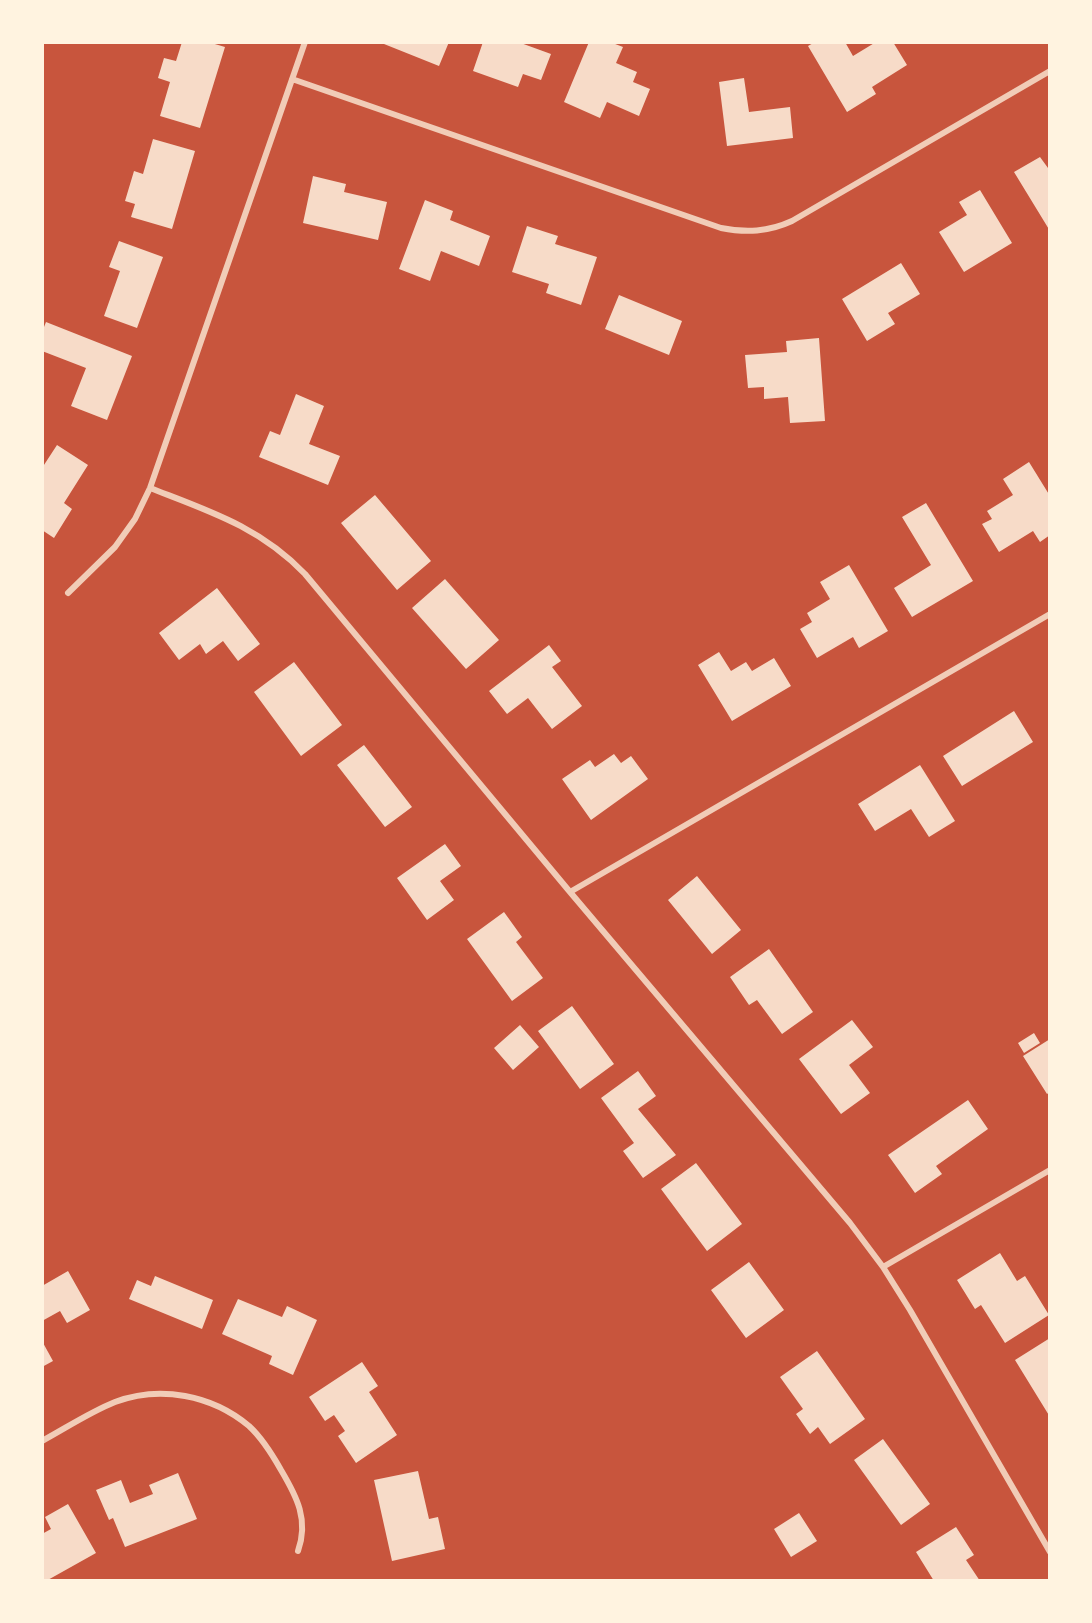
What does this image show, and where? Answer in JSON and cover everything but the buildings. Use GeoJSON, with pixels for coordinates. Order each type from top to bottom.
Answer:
{"type":"FeatureCollection","features":[{"type":"Feature","properties":{"kind":"street"},"geometry":{"type":"LineString","coordinates":[[68,593],[115,547],[135,519],[150,488],[305,42]]}},
{"type":"Feature","properties":{"kind":"street"},"geometry":{"type":"LineString","coordinates":[[292,79],[721,228],[743,232],[766,231],[792,221],[1050,71]]}},
{"type":"Feature","properties":{"kind":"street"},"geometry":{"type":"LineString","coordinates":[[150,488],[258,534],[292,561],[842,1214],[883,1267],[1050,1552]]}},
{"type":"Feature","properties":{"kind":"street"},"geometry":{"type":"LineString","coordinates":[[570,892],[1050,614]]}},
{"type":"Feature","properties":{"kind":"street"},"geometry":{"type":"LineString","coordinates":[[883,1267],[1050,1170]]}},
{"type":"Feature","properties":{"kind":"street"},"geometry":{"type":"LineString","coordinates":[[42,1441],[105,1406],[144,1394],[178,1394],[213,1404],[249,1426],[275,1460],[300,1506],[303,1529],[298,1551]]}}]}
